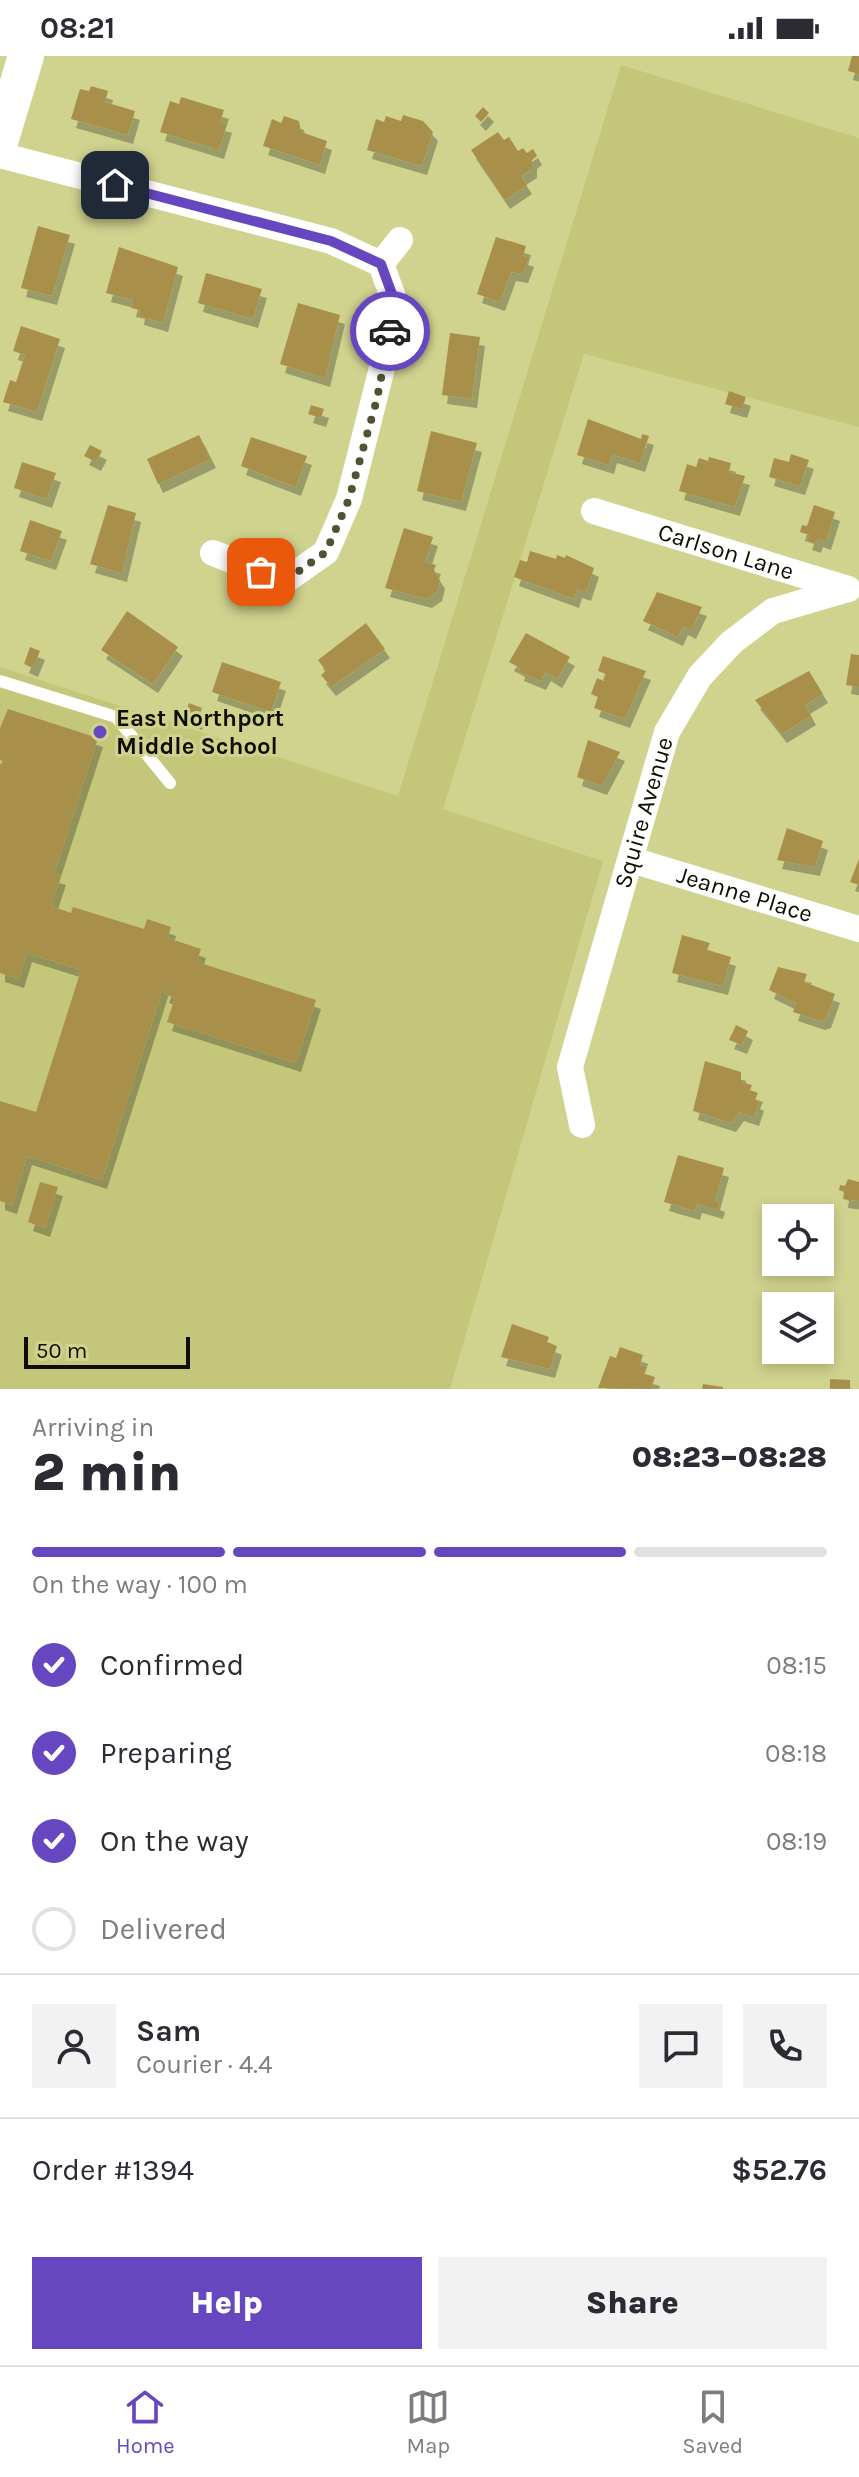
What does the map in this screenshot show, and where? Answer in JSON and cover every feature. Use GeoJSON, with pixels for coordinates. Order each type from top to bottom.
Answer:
{"type":"FeatureCollection","features":[{"type":"Feature","properties":{"kind":"street"},"geometry":{"type":"LineString","coordinates":[[0,142],[26,56]]}},
{"type":"Feature","properties":{"kind":"street"},"geometry":{"type":"LineString","coordinates":[[0,155],[331,241],[381,264],[393,297],[388,344],[349,499],[326,552],[285,581],[213,553]]}},
{"type":"Feature","properties":{"kind":"street"},"geometry":{"type":"LineString","coordinates":[[381,264],[400,240]]}},
{"type":"Feature","properties":{"kind":"street","name":"Carlson Lane"},"geometry":{"type":"LineString","coordinates":[[594,511],[854,591]]}},
{"type":"Feature","properties":{"kind":"street","name":"Squire Avenue"},"geometry":{"type":"LineString","coordinates":[[582,1125],[570,1067],[667,732],[700,676],[732,642],[773,611],[854,591]]}},
{"type":"Feature","properties":{"kind":"street","name":"Jeanne Place"},"geometry":{"type":"LineString","coordinates":[[632,860],[859,929]]}},
{"type":"Feature","properties":{"kind":"lane"},"geometry":{"type":"LineString","coordinates":[[0,681],[116,717],[170,783]]}},
{"type":"Feature","properties":{"kind":"shaded area","name":"East Northport Middle School"},"geometry":{"type":"Polygon","coordinates":[[[621,65],[859,138],[859,427],[584,354],[443,809],[603,861],[450,1389],[0,1389],[0,667],[398,796],[621,65]]]}},
{"type":"Feature","properties":{"kind":"building"},"geometry":{"type":"Polygon","coordinates":[[[852,56],[859,56],[859,74],[848,71],[852,56]]]}},
{"type":"Feature","properties":{"kind":"building"},"geometry":{"type":"Polygon","coordinates":[[[91,86],[108,91],[105,102],[135,111],[128,135],[71,119],[80,89],[89,91],[91,86]]]}},
{"type":"Feature","properties":{"kind":"building"},"geometry":{"type":"Polygon","coordinates":[[[181,97],[224,110],[220,122],[227,124],[219,150],[160,132],[170,101],[179,104],[181,97]]]}},
{"type":"Feature","properties":{"kind":"building"},"geometry":{"type":"Polygon","coordinates":[[[483,107],[489,113],[481,122],[475,116],[483,107]]]}},
{"type":"Feature","properties":{"kind":"building"},"geometry":{"type":"Polygon","coordinates":[[[403,115],[423,121],[433,132],[422,166],[367,150],[376,119],[384,122],[386,116],[401,121],[403,115]]]}},
{"type":"Feature","properties":{"kind":"building"},"geometry":{"type":"Polygon","coordinates":[[[284,116],[299,121],[301,132],[327,141],[320,165],[263,146],[272,119],[281,123],[284,116]]]}},
{"type":"Feature","properties":{"kind":"building"},"geometry":{"type":"Polygon","coordinates":[[[498,132],[504,140],[509,137],[518,151],[523,148],[527,153],[533,149],[537,156],[532,160],[532,169],[521,176],[527,185],[505,200],[471,150],[498,132]]]}},
{"type":"Feature","properties":{"kind":"building"},"geometry":{"type":"Polygon","coordinates":[[[38,226],[70,235],[52,296],[21,288],[38,226]]]}},
{"type":"Feature","properties":{"kind":"building"},"geometry":{"type":"Polygon","coordinates":[[[496,237],[526,246],[523,256],[529,258],[523,274],[511,272],[500,302],[477,294],[496,237]]]}},
{"type":"Feature","properties":{"kind":"building"},"geometry":{"type":"Polygon","coordinates":[[[119,247],[178,267],[163,323],[139,316],[140,310],[131,308],[133,300],[106,293],[119,247]]]}},
{"type":"Feature","properties":{"kind":"building"},"geometry":{"type":"Polygon","coordinates":[[[206,273],[262,289],[253,319],[198,303],[206,273]]]}},
{"type":"Feature","properties":{"kind":"building"},"geometry":{"type":"Polygon","coordinates":[[[298,303],[340,315],[325,378],[280,364],[298,303]]]}},
{"type":"Feature","properties":{"kind":"building"},"geometry":{"type":"Polygon","coordinates":[[[21,326],[60,339],[37,412],[3,402],[10,380],[16,382],[25,355],[13,351],[21,326]]]}},
{"type":"Feature","properties":{"kind":"building"},"geometry":{"type":"Polygon","coordinates":[[[450,333],[480,337],[472,399],[442,395],[450,333]]]}},
{"type":"Feature","properties":{"kind":"building"},"geometry":{"type":"Polygon","coordinates":[[[729,391],[746,397],[742,409],[725,404],[729,391]]]}},
{"type":"Feature","properties":{"kind":"building"},"geometry":{"type":"Polygon","coordinates":[[[311,405],[324,409],[321,418],[308,414],[311,405]]]}},
{"type":"Feature","properties":{"kind":"building"},"geometry":{"type":"Polygon","coordinates":[[[588,419],[641,439],[642,434],[649,436],[640,463],[612,454],[609,465],[577,455],[588,419]]]}},
{"type":"Feature","properties":{"kind":"building"},"geometry":{"type":"Polygon","coordinates":[[[431,431],[477,443],[461,502],[417,491],[431,431]]]}},
{"type":"Feature","properties":{"kind":"building"},"geometry":{"type":"Polygon","coordinates":[[[199,435],[211,459],[158,484],[147,459],[199,435]]]}},
{"type":"Feature","properties":{"kind":"building"},"geometry":{"type":"Polygon","coordinates":[[[251,437],[307,456],[296,487],[241,466],[251,437]]]}},
{"type":"Feature","properties":{"kind":"building"},"geometry":{"type":"Polygon","coordinates":[[[90,445],[102,451],[96,462],[84,456],[90,445]]]}},
{"type":"Feature","properties":{"kind":"building"},"geometry":{"type":"Polygon","coordinates":[[[791,454],[809,460],[800,486],[769,477],[774,458],[789,462],[791,454]]]}},
{"type":"Feature","properties":{"kind":"building"},"geometry":{"type":"Polygon","coordinates":[[[709,457],[731,463],[729,472],[745,476],[735,507],[679,491],[687,464],[696,467],[699,458],[708,461],[709,457]]]}},
{"type":"Feature","properties":{"kind":"building"},"geometry":{"type":"Polygon","coordinates":[[[22,462],[56,473],[47,499],[14,488],[22,462]]]}},
{"type":"Feature","properties":{"kind":"building"},"geometry":{"type":"Polygon","coordinates":[[[108,505],[136,513],[122,573],[90,564],[108,505]]]}},
{"type":"Feature","properties":{"kind":"building"},"geometry":{"type":"Polygon","coordinates":[[[814,505],[835,512],[826,541],[818,538],[816,544],[807,541],[809,535],[800,532],[802,525],[807,526],[814,505]]]}},
{"type":"Feature","properties":{"kind":"building"},"geometry":{"type":"Polygon","coordinates":[[[30,520],[62,531],[51,561],[20,551],[30,520]]]}},
{"type":"Feature","properties":{"kind":"building"},"geometry":{"type":"Polygon","coordinates":[[[404,528],[433,537],[425,562],[436,565],[434,570],[440,580],[437,592],[427,599],[385,588],[404,528]]]}},
{"type":"Feature","properties":{"kind":"building"},"geometry":{"type":"Polygon","coordinates":[[[530,551],[556,559],[557,555],[565,558],[566,555],[594,568],[586,592],[577,589],[574,599],[514,577],[520,560],[527,562],[530,551]]]}},
{"type":"Feature","properties":{"kind":"building"},"geometry":{"type":"Polygon","coordinates":[[[657,592],[702,607],[691,630],[683,626],[678,637],[643,621],[657,592]]]}},
{"type":"Feature","properties":{"kind":"building"},"geometry":{"type":"Polygon","coordinates":[[[127,611],[178,647],[153,684],[101,650],[127,611]]]}},
{"type":"Feature","properties":{"kind":"building"},"geometry":{"type":"Polygon","coordinates":[[[366,623],[385,649],[331,687],[321,675],[326,671],[318,660],[366,623]]]}},
{"type":"Feature","properties":{"kind":"building"},"geometry":{"type":"Polygon","coordinates":[[[526,633],[570,657],[557,679],[546,672],[541,681],[519,672],[520,668],[509,662],[526,633]]]}},
{"type":"Feature","properties":{"kind":"building"},"geometry":{"type":"Polygon","coordinates":[[[30,647],[40,651],[33,668],[24,664],[30,647]]]}},
{"type":"Feature","properties":{"kind":"building"},"geometry":{"type":"Polygon","coordinates":[[[851,654],[859,655],[859,687],[846,685],[851,654]]]}},
{"type":"Feature","properties":{"kind":"building"},"geometry":{"type":"Polygon","coordinates":[[[603,656],[646,671],[625,719],[594,708],[598,697],[591,694],[597,678],[604,681],[606,674],[598,671],[603,656]]]}},
{"type":"Feature","properties":{"kind":"building"},"geometry":{"type":"Polygon","coordinates":[[[222,662],[281,682],[271,712],[212,692],[222,662]]]}},
{"type":"Feature","properties":{"kind":"building"},"geometry":{"type":"Polygon","coordinates":[[[809,671],[823,694],[805,705],[811,716],[782,734],[755,700],[809,671]]]}},
{"type":"Feature","properties":{"kind":"building"},"geometry":{"type":"Polygon","coordinates":[[[189,703],[202,708],[197,721],[184,716],[189,703]]]}},
{"type":"Feature","properties":{"kind":"building"},"geometry":{"type":"Polygon","coordinates":[[[8,709],[98,738],[54,874],[61,876],[51,906],[71,913],[73,907],[144,929],[147,919],[171,927],[168,938],[201,949],[197,962],[316,1000],[296,1063],[167,1022],[175,998],[164,994],[167,986],[164,985],[102,1180],[27,1156],[12,1205],[0,1201],[0,1101],[36,1112],[81,970],[27,953],[19,979],[0,973],[0,765],[3,761],[0,760],[0,728],[8,709]]]}},
{"type":"Feature","properties":{"kind":"building"},"geometry":{"type":"Polygon","coordinates":[[[588,740],[620,752],[602,786],[577,777],[588,740]]]}},
{"type":"Feature","properties":{"kind":"building"},"geometry":{"type":"Polygon","coordinates":[[[787,828],[823,841],[815,867],[777,860],[787,828]]]}},
{"type":"Feature","properties":{"kind":"building"},"geometry":{"type":"Polygon","coordinates":[[[859,859],[859,885],[850,882],[859,859]]]}},
{"type":"Feature","properties":{"kind":"building"},"geometry":{"type":"Polygon","coordinates":[[[682,935],[710,943],[707,950],[731,957],[723,986],[672,973],[682,935]]]}},
{"type":"Feature","properties":{"kind":"building"},"geometry":{"type":"Polygon","coordinates":[[[778,967],[807,974],[804,982],[835,994],[826,1019],[820,1021],[793,1012],[796,1003],[769,990],[778,967]]]}},
{"type":"Feature","properties":{"kind":"building"},"geometry":{"type":"Polygon","coordinates":[[[736,1025],[748,1031],[742,1045],[729,1040],[736,1025]]]}},
{"type":"Feature","properties":{"kind":"building"},"geometry":{"type":"Polygon","coordinates":[[[705,1061],[741,1072],[741,1082],[752,1085],[750,1090],[758,1093],[755,1100],[759,1102],[754,1117],[739,1112],[731,1123],[693,1111],[705,1061]]]}},
{"type":"Feature","properties":{"kind":"building"},"geometry":{"type":"Polygon","coordinates":[[[678,1155],[724,1168],[715,1201],[720,1203],[718,1210],[697,1204],[695,1211],[664,1202],[678,1155]]]}},
{"type":"Feature","properties":{"kind":"building"},"geometry":{"type":"Polygon","coordinates":[[[848,1179],[859,1182],[859,1201],[843,1199],[844,1192],[839,1190],[840,1185],[845,1186],[848,1179]]]}},
{"type":"Feature","properties":{"kind":"building"},"geometry":{"type":"Polygon","coordinates":[[[40,1182],[58,1187],[45,1228],[28,1222],[40,1182]]]}},
{"type":"Feature","properties":{"kind":"building"},"geometry":{"type":"Polygon","coordinates":[[[512,1324],[549,1337],[547,1342],[557,1346],[550,1369],[501,1357],[512,1324]]]}},
{"type":"Feature","properties":{"kind":"building"},"geometry":{"type":"Polygon","coordinates":[[[620,1347],[643,1355],[640,1365],[647,1367],[644,1374],[655,1377],[651,1389],[598,1388],[610,1356],[616,1358],[620,1347]]]}},
{"type":"Feature","properties":{"kind":"building"},"geometry":{"type":"Polygon","coordinates":[[[830,1379],[850,1380],[850,1389],[830,1389],[830,1379]]]}},
{"type":"Feature","properties":{"kind":"building"},"geometry":{"type":"Polygon","coordinates":[[[703,1384],[723,1387],[723,1389],[702,1389],[703,1384]]]}},
{"type":"Feature","properties":{"kind":"way so far"},"geometry":{"type":"LineString","coordinates":[[261,572],[285,581],[326,552],[349,499],[377,399],[390,331]]}},
{"type":"Feature","properties":{"kind":"place","name":"East Northport Middle School"},"geometry":{"type":"Point","coordinates":[100,732]}},
{"type":"Feature","properties":{"kind":"route"},"geometry":{"type":"LineString","coordinates":[[115,185],[331,241],[381,264],[393,297],[390,331]]}}]}
